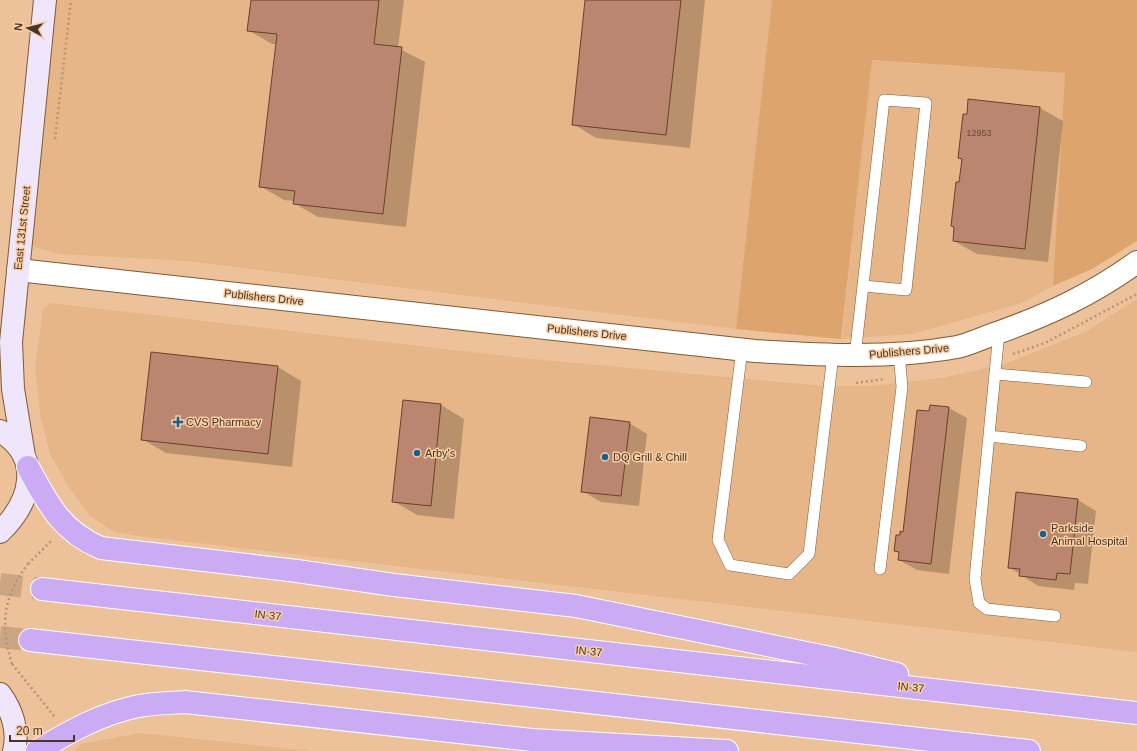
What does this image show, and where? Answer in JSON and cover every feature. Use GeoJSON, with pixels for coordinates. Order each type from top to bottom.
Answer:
{"type":"FeatureCollection","features":[{"type":"Feature","properties":{"kind":"highway"},"geometry":{"type":"LineString","coordinates":[[26,462],[50,508],[58,518],[74,534],[102,548],[297,571],[394,586],[576,606],[831,658],[980,695]]}},
{"type":"Feature","properties":{"kind":"highway","name":"IN-37"},"geometry":{"type":"LineString","coordinates":[[42,589],[1137,713]]}},
{"type":"Feature","properties":{"kind":"highway"},"geometry":{"type":"LineString","coordinates":[[30,640],[1029,751]]}},
{"type":"Feature","properties":{"kind":"highway"},"geometry":{"type":"LineString","coordinates":[[37,751],[65,734],[111,713],[139,706],[185,702],[532,740],[727,751]]}},
{"type":"Feature","properties":{"kind":"street","name":"East 131st Street"},"geometry":{"type":"LineString","coordinates":[[0,532],[14,517],[24,500],[28,479],[11,367],[11,342],[44,0]]}},
{"type":"Feature","properties":{"kind":"street","name":"Publishers Drive"},"geometry":{"type":"LineString","coordinates":[[18,270],[742,349],[855,356],[899,353],[959,346],[1055,311],[1096,290],[1137,262]]}},
{"type":"Feature","properties":{"kind":"street"},"geometry":{"type":"LineString","coordinates":[[0,431],[14,441],[26,462]]}},
{"type":"Feature","properties":{"kind":"street"},"geometry":{"type":"LineString","coordinates":[[0,694],[9,707],[14,721],[16,731],[14,751]]}},
{"type":"Feature","properties":{"kind":"lane"},"geometry":{"type":"LineString","coordinates":[[855,356],[884,100],[926,103],[906,290],[864,286]]}},
{"type":"Feature","properties":{"kind":"lane"},"geometry":{"type":"LineString","coordinates":[[999,332],[976,579],[978,604],[988,609],[1056,616]]}},
{"type":"Feature","properties":{"kind":"lane"},"geometry":{"type":"LineString","coordinates":[[742,349],[718,540],[730,566],[789,574],[809,554],[833,355]]}},
{"type":"Feature","properties":{"kind":"lane"},"geometry":{"type":"LineString","coordinates":[[880,569],[902,387],[899,353]]}},
{"type":"Feature","properties":{"kind":"lane"},"geometry":{"type":"LineString","coordinates":[[995,374],[1086,382]]}},
{"type":"Feature","properties":{"kind":"lane"},"geometry":{"type":"LineString","coordinates":[[989,436],[1081,446]]}},
{"type":"Feature","properties":{"kind":"path"},"geometry":{"type":"LineString","coordinates":[[54,147],[71,0]]}},
{"type":"Feature","properties":{"kind":"path"},"geometry":{"type":"LineString","coordinates":[[55,718],[12,664],[5,640],[4,616],[5,605],[17,578],[28,564],[56,538]]}},
{"type":"Feature","properties":{"kind":"shaded area"},"geometry":{"type":"Polygon","coordinates":[[[57,0],[772,0],[736,329],[186,261],[60,254],[30,246],[57,0]]]}},
{"type":"Feature","properties":{"kind":"shaded area"},"geometry":{"type":"Polygon","coordinates":[[[772,0],[1137,0],[1137,241],[1092,269],[1053,286],[1065,73],[872,60],[841,339],[736,329],[772,0]]]}},
{"type":"Feature","properties":{"kind":"shaded area"},"geometry":{"type":"Polygon","coordinates":[[[871,60],[1065,73],[1053,286],[1022,303],[913,334],[842,339],[871,60]]]}},
{"type":"Feature","properties":{"kind":"shaded area"},"geometry":{"type":"Polygon","coordinates":[[[1137,299],[1137,652],[138,536],[112,531],[89,515],[69,487],[50,454],[41,419],[35,369],[43,309],[51,303],[522,358],[824,386],[872,386],[941,378],[1005,364],[1085,332],[1137,299]]]}},
{"type":"Feature","properties":{"kind":"shaded area"},"geometry":{"type":"Polygon","coordinates":[[[141,733],[311,751],[74,751],[81,744],[141,733]]]}},
{"type":"Feature","properties":{"kind":"building"},"geometry":{"type":"Polygon","coordinates":[[[251,0],[379,0],[374,44],[402,47],[383,214],[293,204],[295,191],[259,187],[277,34],[247,31],[251,0]]]}},
{"type":"Feature","properties":{"kind":"building"},"geometry":{"type":"Polygon","coordinates":[[[585,0],[681,0],[666,135],[572,125],[585,0]]]}},
{"type":"Feature","properties":{"kind":"building"},"geometry":{"type":"Polygon","coordinates":[[[968,99],[1040,107],[1025,249],[953,241],[954,227],[951,226],[956,182],[959,182],[962,159],[958,158],[963,114],[967,114],[968,99]]]}},
{"type":"Feature","properties":{"kind":"building","name":"CVS Pharmacy"},"geometry":{"type":"Polygon","coordinates":[[[151,352],[278,366],[268,454],[141,440],[151,352]]]}},
{"type":"Feature","properties":{"kind":"building","name":"Arby's"},"geometry":{"type":"Polygon","coordinates":[[[403,400],[441,404],[431,506],[392,502],[403,400]]]}},
{"type":"Feature","properties":{"kind":"building"},"geometry":{"type":"Polygon","coordinates":[[[930,405],[949,407],[931,564],[898,560],[899,552],[894,551],[896,535],[900,535],[900,531],[903,532],[917,410],[929,411],[930,405]]]}},
{"type":"Feature","properties":{"kind":"building","name":"DQ Grill & Chill"},"geometry":{"type":"Polygon","coordinates":[[[590,417],[630,422],[621,496],[581,492],[590,417]]]}},
{"type":"Feature","properties":{"kind":"building","name":"Parkside Animal Hospital"},"geometry":{"type":"Polygon","coordinates":[[[1016,492],[1078,499],[1070,574],[1057,573],[1056,580],[1019,576],[1020,569],[1008,568],[1016,492]]]}},
{"type":"Feature","properties":{"kind":"tunnel"},"geometry":{"type":"LineString","coordinates":[[0,584],[42,589]]}},
{"type":"Feature","properties":{"kind":"tunnel"},"geometry":{"type":"LineString","coordinates":[[0,637],[30,640]]}},
{"type":"Feature","properties":{"kind":"place","name":"CVS Pharmacy"},"geometry":{"type":"Point","coordinates":[178,422]}},
{"type":"Feature","properties":{"kind":"place","name":"Arby's"},"geometry":{"type":"Point","coordinates":[417,453]}},
{"type":"Feature","properties":{"kind":"place","name":"DQ Grill & Chill"},"geometry":{"type":"Point","coordinates":[605,457]}},
{"type":"Feature","properties":{"kind":"place","name":"Parkside Animal Hospital"},"geometry":{"type":"Point","coordinates":[1043,534]}}]}
